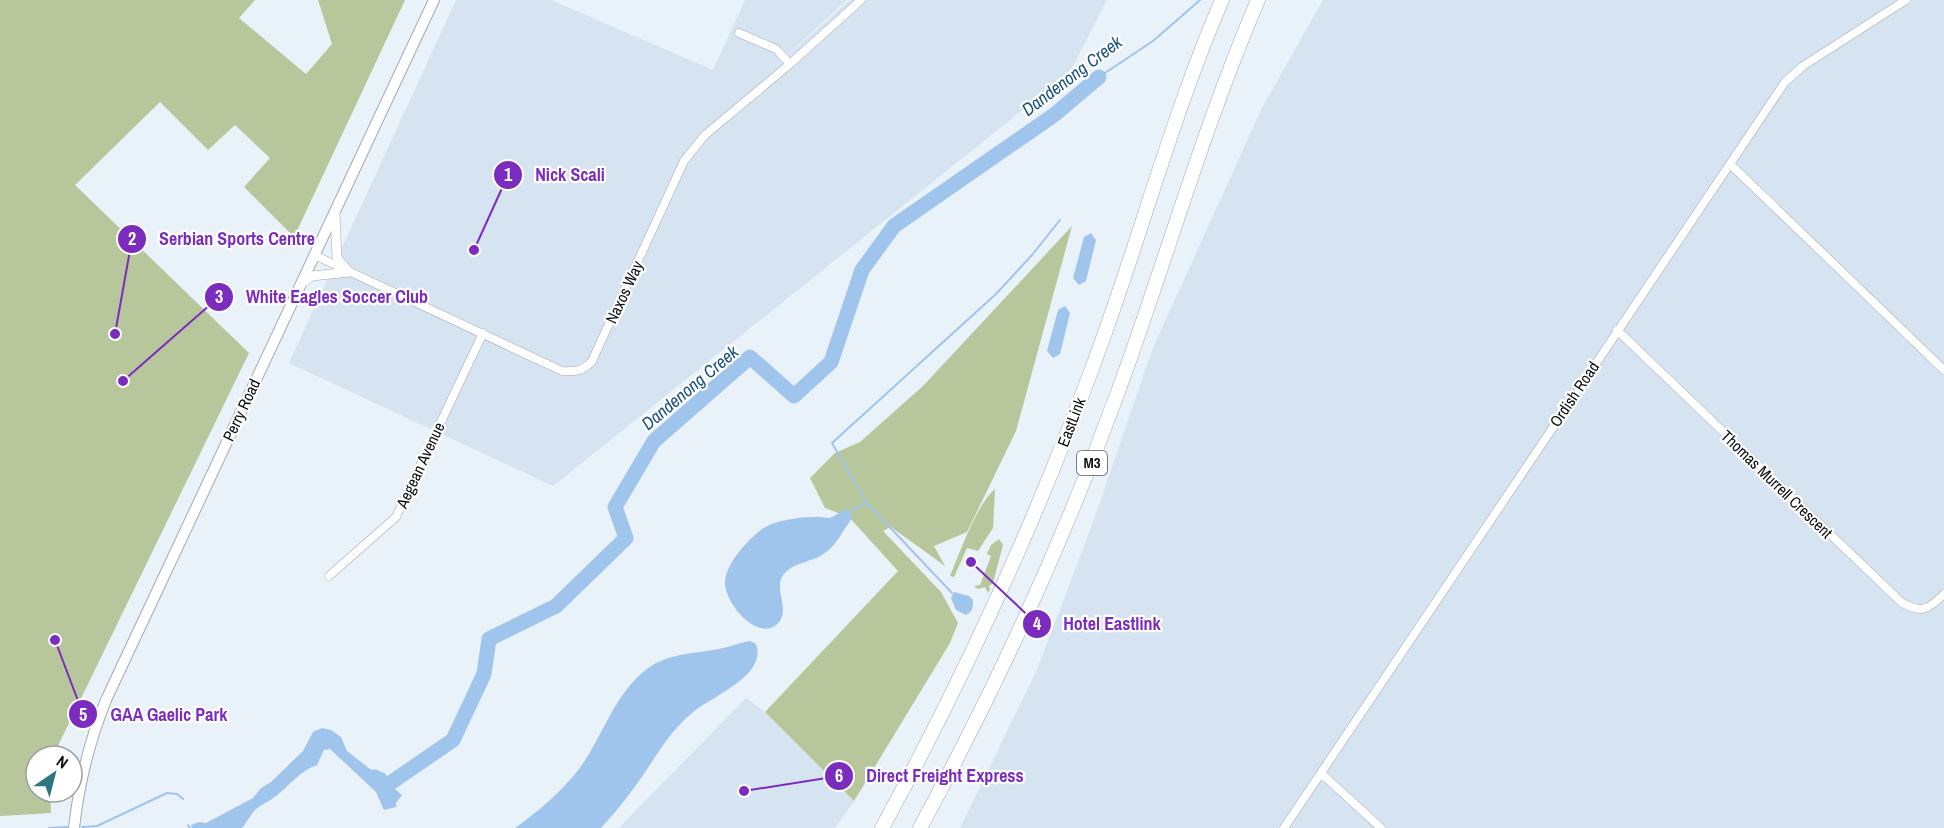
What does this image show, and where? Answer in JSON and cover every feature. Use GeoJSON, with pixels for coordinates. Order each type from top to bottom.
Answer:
{"type":"FeatureCollection","features":[{"type":"Feature","properties":{"kind":"highway","name":"EastLink"},"geometry":{"type":"LineString","coordinates":[[882,828],[937,725],[989,619],[1053,470],[1095,362],[1174,122],[1222,0]]}},
{"type":"Feature","properties":{"kind":"highway","name":"EastLink"},"geometry":{"type":"LineString","coordinates":[[920,828],[982,709],[1070,516],[1137,342],[1188,184],[1225,81],[1258,0]]}},
{"type":"Feature","properties":{"kind":"main road","name":"Perry Road"},"geometry":{"type":"LineString","coordinates":[[74,828],[86,759],[106,700],[434,0]]}},
{"type":"Feature","properties":{"kind":"street","name":"Naxos Way"},"geometry":{"type":"LineString","coordinates":[[314,255],[562,370],[575,372],[586,368],[592,361],[689,154],[705,135],[790,64],[861,0]]}},
{"type":"Feature","properties":{"kind":"street","name":"Ordish Road"},"geometry":{"type":"LineString","coordinates":[[1284,828],[1785,82],[1803,66],[1906,0]]}},
{"type":"Feature","properties":{"kind":"street"},"geometry":{"type":"LineString","coordinates":[[740,33],[776,49],[790,64]]}},
{"type":"Feature","properties":{"kind":"street"},"geometry":{"type":"LineString","coordinates":[[1730,164],[1944,370]]}},
{"type":"Feature","properties":{"kind":"street"},"geometry":{"type":"LineString","coordinates":[[335,210],[337,258],[349,272]]}},
{"type":"Feature","properties":{"kind":"street"},"geometry":{"type":"LineString","coordinates":[[299,286],[312,276],[349,272]]}},
{"type":"Feature","properties":{"kind":"street","name":"Thomas Murrell Crescent"},"geometry":{"type":"LineString","coordinates":[[1617,330],[1901,602],[1919,610],[1928,609],[1944,594]]}},
{"type":"Feature","properties":{"kind":"street","name":"Aegean Avenue"},"geometry":{"type":"LineString","coordinates":[[329,576],[396,517],[483,333]]}},
{"type":"Feature","properties":{"kind":"street"},"geometry":{"type":"LineString","coordinates":[[1321,773],[1381,828]]}},
{"type":"Feature","properties":{"kind":"shaded area"},"geometry":{"type":"Polygon","coordinates":[[[456,0],[551,0],[713,70],[745,0],[847,0],[761,79],[850,0],[1107,0],[1070,72],[553,486],[289,363],[456,0]]]}},
{"type":"Feature","properties":{"kind":"shaded area"},"geometry":{"type":"Polygon","coordinates":[[[1323,0],[1944,0],[1944,828],[960,828],[1036,672],[1094,520],[1152,350],[1262,108],[1323,0]]]}},
{"type":"Feature","properties":{"kind":"shaded area"},"geometry":{"type":"Polygon","coordinates":[[[746,698],[765,712],[854,801],[835,828],[619,828],[746,698]]]}},
{"type":"Feature","properties":{"kind":"green space"},"geometry":{"type":"Polygon","coordinates":[[[0,0],[255,0],[239,18],[306,74],[332,44],[318,0],[405,0],[295,235],[289,232],[244,187],[270,158],[235,125],[208,150],[160,102],[75,185],[249,353],[59,744],[24,744],[24,804],[51,804],[51,813],[0,816],[0,0]]]}},
{"type":"Feature","properties":{"kind":"green space"},"geometry":{"type":"Polygon","coordinates":[[[1072,226],[1016,431],[967,532],[934,546],[945,566],[891,527],[883,531],[941,592],[958,623],[950,643],[854,801],[765,712],[898,571],[849,517],[825,508],[810,478],[835,453],[860,442],[923,386],[1072,226]]]}},
{"type":"Feature","properties":{"kind":"green space"},"geometry":{"type":"Polygon","coordinates":[[[995,489],[993,528],[978,551],[967,548],[954,577],[950,576],[975,517],[995,489]]]}},
{"type":"Feature","properties":{"kind":"green space"},"geometry":{"type":"Polygon","coordinates":[[[999,539],[1003,545],[988,593],[985,587],[978,589],[974,586],[980,585],[991,556],[987,554],[991,545],[999,539]]]}},
{"type":"Feature","properties":{"kind":"water"},"geometry":{"type":"Polygon","coordinates":[[[1091,233],[1096,240],[1086,281],[1079,285],[1073,278],[1084,237],[1091,233]]]}},
{"type":"Feature","properties":{"kind":"water"},"geometry":{"type":"Polygon","coordinates":[[[1065,306],[1070,313],[1060,354],[1053,358],[1047,351],[1058,310],[1065,306]]]}},
{"type":"Feature","properties":{"kind":"water"},"geometry":{"type":"Polygon","coordinates":[[[845,509],[853,517],[832,547],[817,558],[785,572],[782,577],[780,589],[783,614],[781,620],[768,628],[759,628],[742,616],[729,598],[725,581],[734,559],[751,539],[762,529],[774,523],[802,518],[829,518],[845,509]]]}},
{"type":"Feature","properties":{"kind":"water"},"geometry":{"type":"Polygon","coordinates":[[[954,592],[969,596],[973,600],[972,609],[966,615],[956,610],[951,598],[954,592]]]}},
{"type":"Feature","properties":{"kind":"water"},"geometry":{"type":"Polygon","coordinates":[[[750,641],[756,644],[757,655],[754,666],[746,676],[692,713],[677,728],[627,797],[601,828],[515,828],[549,801],[579,769],[621,697],[642,673],[656,663],[671,657],[750,641]]]}},
{"type":"Feature","properties":{"kind":"water"},"geometry":{"type":"Polygon","coordinates":[[[322,728],[331,730],[341,737],[347,751],[370,769],[385,773],[402,795],[396,807],[384,810],[376,792],[330,749],[324,750],[317,765],[256,809],[242,828],[192,828],[191,825],[199,822],[206,823],[253,798],[261,788],[271,782],[303,751],[313,732],[322,728]]]}},
{"type":"Feature","properties":{"kind":"waterway","name":"Dandenong Creek"},"geometry":{"type":"LineString","coordinates":[[1099,77],[1153,41],[1200,0]]}},
{"type":"Feature","properties":{"kind":"waterway","name":"Dandenong Creek"},"geometry":{"type":"LineString","coordinates":[[375,777],[386,786],[453,740],[484,674],[489,639],[556,606],[626,538],[615,507],[654,441],[750,357],[794,396],[831,362],[862,270],[894,226],[1054,115],[1099,77]]}},
{"type":"Feature","properties":{"kind":"waterway"},"geometry":{"type":"LineString","coordinates":[[952,593],[866,502],[832,443],[996,294],[1060,220]]}},
{"type":"Feature","properties":{"kind":"waterway"},"geometry":{"type":"LineString","coordinates":[[849,513],[866,502]]}},
{"type":"Feature","properties":{"kind":"waterway"},"geometry":{"type":"LineString","coordinates":[[82,827],[97,826],[167,793],[177,794],[183,799]]}},
{"type":"Feature","properties":{"kind":"waterway"},"geometry":{"type":"LineString","coordinates":[[49,828],[67,827]]}},
{"type":"Feature","properties":{"kind":"place","name":"Nick Scali"},"geometry":{"type":"Point","coordinates":[474,250]}},
{"type":"Feature","properties":{"kind":"place","name":"Serbian Sports Centre"},"geometry":{"type":"Point","coordinates":[115,334]}},
{"type":"Feature","properties":{"kind":"place","name":"White Eagles Soccer Club"},"geometry":{"type":"Point","coordinates":[123,381]}},
{"type":"Feature","properties":{"kind":"place","name":"Hotel Eastlink"},"geometry":{"type":"Point","coordinates":[971,562]}},
{"type":"Feature","properties":{"kind":"place","name":"GAA Gaelic Park"},"geometry":{"type":"Point","coordinates":[55,640]}},
{"type":"Feature","properties":{"kind":"place","name":"Direct Freight Express"},"geometry":{"type":"Point","coordinates":[744,791]}}]}
